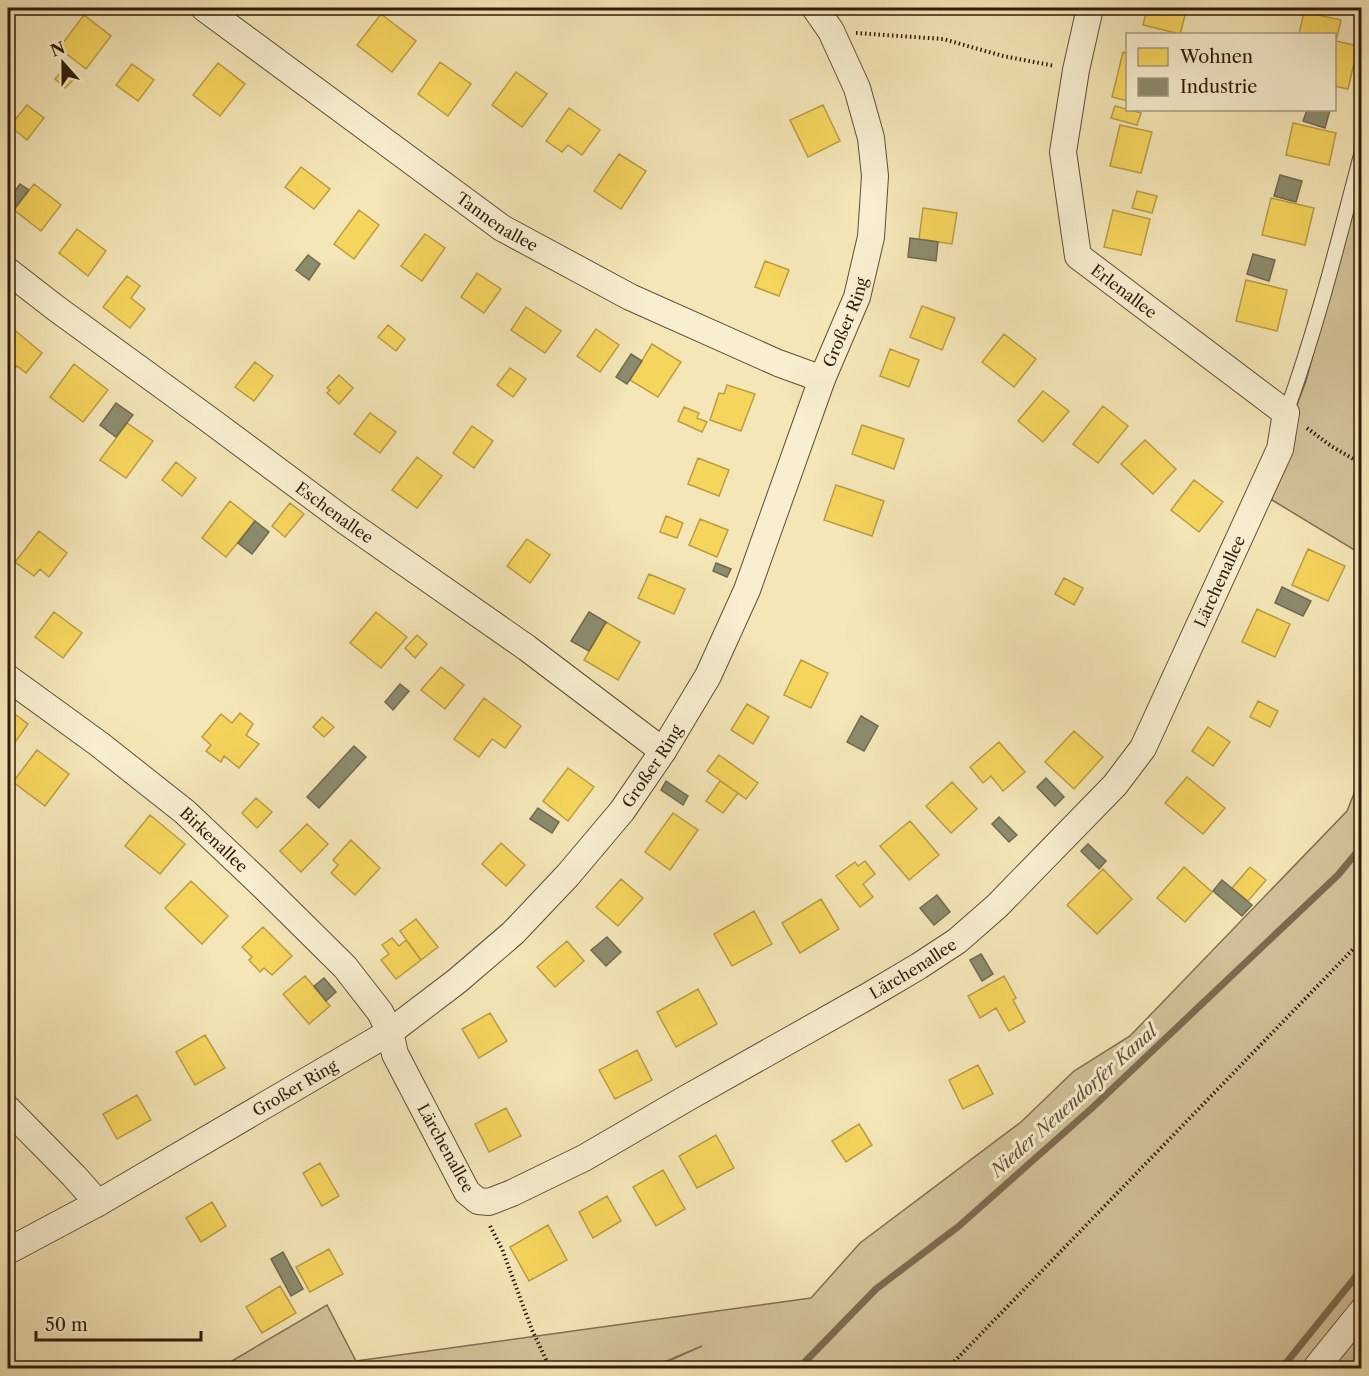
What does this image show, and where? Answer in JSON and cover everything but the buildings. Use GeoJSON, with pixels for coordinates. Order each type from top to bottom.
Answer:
{"type":"FeatureCollection","features":[{"type":"Feature","properties":{"kind":"street","name":"Tannenallee"},"geometry":{"type":"LineString","coordinates":[[204,8],[502,228],[630,297],[778,363],[822,379]]}},
{"type":"Feature","properties":{"kind":"street","name":"Großer Ring"},"geometry":{"type":"LineString","coordinates":[[8,1251],[98,1203],[390,1032],[457,981],[513,933],[568,875],[622,812],[663,751],[708,676],[747,590],[822,379],[857,297],[871,237],[875,176],[872,138],[857,88],[831,31],[815,8]]}},
{"type":"Feature","properties":{"kind":"street","name":"Erlenallee"},"geometry":{"type":"LineString","coordinates":[[1090,8],[1076,70],[1063,152],[1077,256],[1286,413]]}},
{"type":"Feature","properties":{"kind":"street","name":"Eschenallee"},"geometry":{"type":"LineString","coordinates":[[8,271],[344,520],[527,648],[663,751]]}},
{"type":"Feature","properties":{"kind":"street","name":"Lärchenallee"},"geometry":{"type":"LineString","coordinates":[[390,1032],[395,1054],[461,1182],[467,1192],[478,1201],[489,1202],[584,1158],[920,966],[957,941],[997,906],[1115,785],[1143,747],[1280,449],[1286,413]]}},
{"type":"Feature","properties":{"kind":"street","name":"Birkenallee"},"geometry":{"type":"LineString","coordinates":[[8,678],[99,744],[185,812],[345,967],[380,1012],[390,1032]]}},
{"type":"Feature","properties":{"kind":"street"},"geometry":{"type":"LineString","coordinates":[[8,1109],[98,1203]]}},
{"type":"Feature","properties":{"kind":"street"},"geometry":{"type":"LineString","coordinates":[[1316,1368],[1362,1311]]}},
{"type":"Feature","properties":{"kind":"lane"},"geometry":{"type":"LineString","coordinates":[[1286,413],[1299,379],[1329,278],[1362,151]]}},
{"type":"Feature","properties":{"kind":"path"},"geometry":{"type":"LineString","coordinates":[[831,31],[943,39],[1003,56],[1076,70]]}},
{"type":"Feature","properties":{"kind":"path"},"geometry":{"type":"LineString","coordinates":[[1286,413],[1331,446],[1362,464]]}},
{"type":"Feature","properties":{"kind":"path"},"geometry":{"type":"LineString","coordinates":[[948,1368],[1362,940]]}},
{"type":"Feature","properties":{"kind":"path"},"geometry":{"type":"LineString","coordinates":[[478,1201],[502,1249],[532,1330],[550,1368]]}},
{"type":"Feature","properties":{"kind":"shaded area"},"geometry":{"type":"Polygon","coordinates":[[[1361,173],[1361,554],[1272,500],[1280,449],[1306,381],[1361,173]]]}},
{"type":"Feature","properties":{"kind":"shaded area"},"geometry":{"type":"Polygon","coordinates":[[[1361,776],[1361,1368],[653,1368],[702,1346],[650,1368],[220,1368],[327,1305],[356,1361],[811,1298],[860,1243],[1021,1122],[1074,1071],[1130,1036],[1347,811],[1361,776]]]}},
{"type":"Feature","properties":{"kind":"waterway","name":"Nieder Neuendorfer Kanal"},"geometry":{"type":"LineString","coordinates":[[799,1368],[876,1289],[959,1226],[1092,1108],[1338,875],[1362,846]]}},
{"type":"Feature","properties":{"kind":"waterway"},"geometry":{"type":"LineString","coordinates":[[1282,1368],[1362,1269]]}}]}
